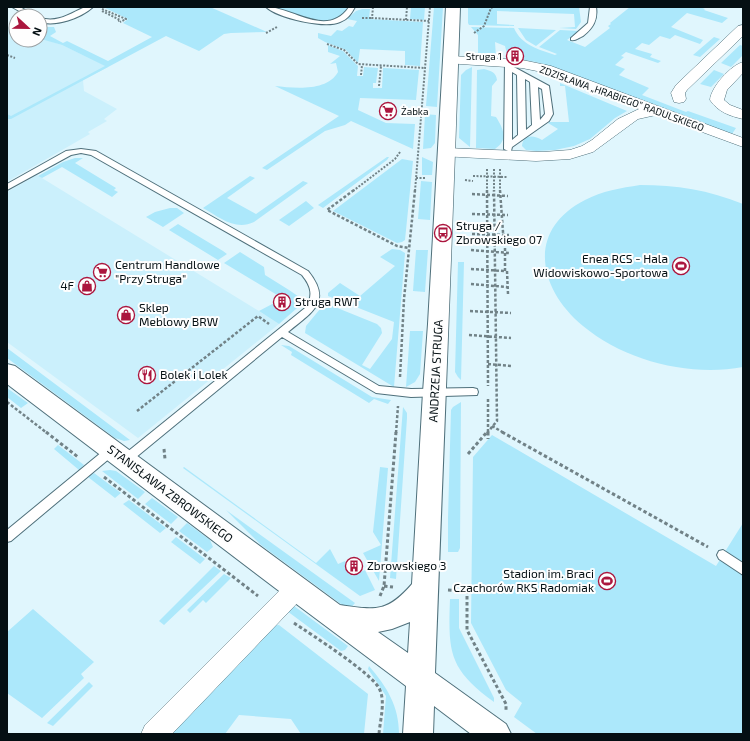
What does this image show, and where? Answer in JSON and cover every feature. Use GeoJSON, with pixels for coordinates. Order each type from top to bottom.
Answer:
{"type":"FeatureCollection","features":[{"type":"Feature","properties":{"kind":"street","name":"ANDRZEJA STRUGA"},"geometry":{"type":"LineString","coordinates":[[418,734],[434,392],[439,324],[453,7]]}},
{"type":"Feature","properties":{"kind":"street"},"geometry":{"type":"LineString","coordinates":[[679,99],[678,93],[681,88],[743,29]]}},
{"type":"Feature","properties":{"kind":"street","name":"ZDZISŁAWA „HRABIEGO” RADULSKIEGO"},"geometry":{"type":"LineString","coordinates":[[450,60],[508,65],[522,64],[546,69],[743,143]]}},
{"type":"Feature","properties":{"kind":"street"},"geometry":{"type":"LineString","coordinates":[[743,66],[719,89],[717,94],[717,100],[720,104],[743,115]]}},
{"type":"Feature","properties":{"kind":"street"},"geometry":{"type":"LineString","coordinates":[[446,153],[556,157],[578,153],[593,146],[634,115],[647,110],[656,111]]}},
{"type":"Feature","properties":{"kind":"street","name":"STANISŁAWA ZBROWSKIEGO"},"geometry":{"type":"LineString","coordinates":[[7,372],[333,616],[421,679],[500,726]]}},
{"type":"Feature","properties":{"kind":"street","name":"STANISŁAWA ZBROWSKIEGO"},"geometry":{"type":"LineString","coordinates":[[333,616],[363,621],[382,620],[408,608],[425,588]]}},
{"type":"Feature","properties":{"kind":"street"},"geometry":{"type":"LineString","coordinates":[[154,734],[296,589]]}},
{"type":"Feature","properties":{"kind":"lane"},"geometry":{"type":"LineString","coordinates":[[269,7],[297,19],[315,22],[329,22],[341,19],[350,13],[352,7]]}},
{"type":"Feature","properties":{"kind":"lane"},"geometry":{"type":"LineString","coordinates":[[573,39],[592,23],[594,17],[593,7]]}},
{"type":"Feature","properties":{"kind":"lane"},"geometry":{"type":"LineString","coordinates":[[48,22],[54,24],[93,8]]}},
{"type":"Feature","properties":{"kind":"lane"},"geometry":{"type":"LineString","coordinates":[[508,65],[546,88],[549,114],[546,119],[522,136],[499,156],[508,65]]}},
{"type":"Feature","properties":{"kind":"lane"},"geometry":{"type":"LineString","coordinates":[[521,74],[522,136]]}},
{"type":"Feature","properties":{"kind":"lane"},"geometry":{"type":"LineString","coordinates":[[534,81],[536,126]]}},
{"type":"Feature","properties":{"kind":"lane"},"geometry":{"type":"LineString","coordinates":[[7,187],[70,153],[81,151],[93,153],[305,273],[315,287],[316,299],[308,310],[281,332],[118,455],[92,468],[7,537]]}},
{"type":"Feature","properties":{"kind":"lane"},"geometry":{"type":"LineString","coordinates":[[281,332],[366,384],[385,392],[474,392]]}},
{"type":"Feature","properties":{"kind":"lane"},"geometry":{"type":"LineString","coordinates":[[723,555],[743,570]]}},
{"type":"Feature","properties":{"kind":"path"},"geometry":{"type":"LineString","coordinates":[[93,8],[120,20],[119,21],[126,19],[99,7]]}},
{"type":"Feature","properties":{"kind":"path"},"geometry":{"type":"LineString","coordinates":[[373,7],[372,18],[429,21]]}},
{"type":"Feature","properties":{"kind":"path"},"geometry":{"type":"LineString","coordinates":[[406,20],[407,7]]}},
{"type":"Feature","properties":{"kind":"path"},"geometry":{"type":"LineString","coordinates":[[384,586],[399,393],[404,298],[430,7]]}},
{"type":"Feature","properties":{"kind":"path"},"geometry":{"type":"LineString","coordinates":[[474,33],[484,26],[491,8],[493,7]]}},
{"type":"Feature","properties":{"kind":"path"},"geometry":{"type":"LineString","coordinates":[[327,44],[344,50],[356,63],[362,65],[425,68]]}},
{"type":"Feature","properties":{"kind":"path"},"geometry":{"type":"LineString","coordinates":[[7,54],[15,58]]}},
{"type":"Feature","properties":{"kind":"path"},"geometry":{"type":"LineString","coordinates":[[361,75],[362,65]]}},
{"type":"Feature","properties":{"kind":"path"},"geometry":{"type":"LineString","coordinates":[[379,86],[381,66]]}},
{"type":"Feature","properties":{"kind":"path"},"geometry":{"type":"LineString","coordinates":[[400,152],[395,159],[327,210],[396,246],[409,248]]}},
{"type":"Feature","properties":{"kind":"path"},"geometry":{"type":"LineString","coordinates":[[488,387],[487,176],[499,156]]}},
{"type":"Feature","properties":{"kind":"path"},"geometry":{"type":"LineString","coordinates":[[468,454],[497,421],[495,177],[499,156]]}},
{"type":"Feature","properties":{"kind":"path"},"geometry":{"type":"LineString","coordinates":[[499,156],[500,196],[508,294]]}},
{"type":"Feature","properties":{"kind":"path"},"geometry":{"type":"LineString","coordinates":[[473,176],[507,178]]}},
{"type":"Feature","properties":{"kind":"path"},"geometry":{"type":"LineString","coordinates":[[472,194],[508,196]]}},
{"type":"Feature","properties":{"kind":"path"},"geometry":{"type":"LineString","coordinates":[[472,214],[508,215]]}},
{"type":"Feature","properties":{"kind":"path"},"geometry":{"type":"LineString","coordinates":[[472,234],[509,235]]}},
{"type":"Feature","properties":{"kind":"path"},"geometry":{"type":"LineString","coordinates":[[471,250],[509,252]]}},
{"type":"Feature","properties":{"kind":"path"},"geometry":{"type":"LineString","coordinates":[[471,269],[507,271]]}},
{"type":"Feature","properties":{"kind":"path"},"geometry":{"type":"LineString","coordinates":[[470,284],[508,287]]}},
{"type":"Feature","properties":{"kind":"path"},"geometry":{"type":"LineString","coordinates":[[470,311],[511,313]]}},
{"type":"Feature","properties":{"kind":"path"},"geometry":{"type":"LineString","coordinates":[[137,411],[258,316],[281,332]]}},
{"type":"Feature","properties":{"kind":"path"},"geometry":{"type":"LineString","coordinates":[[469,335],[511,338]]}},
{"type":"Feature","properties":{"kind":"path"},"geometry":{"type":"LineString","coordinates":[[488,364],[512,366]]}},
{"type":"Feature","properties":{"kind":"path"},"geometry":{"type":"LineString","coordinates":[[488,394],[488,439]]}},
{"type":"Feature","properties":{"kind":"path"},"geometry":{"type":"LineString","coordinates":[[7,402],[276,609],[359,670],[378,687],[381,695],[379,734]]}},
{"type":"Feature","properties":{"kind":"path"},"geometry":{"type":"LineString","coordinates":[[492,426],[723,555]]}},
{"type":"Feature","properties":{"kind":"path"},"geometry":{"type":"LineString","coordinates":[[467,591],[467,630],[506,704],[500,726]]}},
{"type":"Feature","properties":{"kind":"shaded area"},"geometry":{"type":"Polygon","coordinates":[[[103,7],[210,7],[267,32],[224,34],[199,51],[166,36],[11,119],[7,119],[7,114],[11,116],[105,66],[62,45],[48,41],[48,27],[54,27],[56,32],[50,36],[63,43],[67,41],[108,61],[152,37],[123,23],[128,19],[103,7]]]}},
{"type":"Feature","properties":{"kind":"shaded area"},"geometry":{"type":"Polygon","coordinates":[[[275,7],[347,7],[340,17],[328,21],[321,21],[298,17],[275,7]]]}},
{"type":"Feature","properties":{"kind":"shaded area"},"geometry":{"type":"Polygon","coordinates":[[[411,7],[425,7],[424,20],[410,19],[411,7]]]}},
{"type":"Feature","properties":{"kind":"shaded area"},"geometry":{"type":"Polygon","coordinates":[[[434,7],[443,7],[437,107],[426,106],[434,7]]]}},
{"type":"Feature","properties":{"kind":"shaded area"},"geometry":{"type":"Polygon","coordinates":[[[468,7],[579,7],[581,22],[576,29],[559,28],[575,27],[574,14],[497,11],[497,24],[514,26],[469,25],[468,7]]]}},
{"type":"Feature","properties":{"kind":"shaded area"},"geometry":{"type":"Polygon","coordinates":[[[630,7],[700,7],[705,9],[704,10],[728,18],[722,23],[687,13],[671,27],[703,40],[700,44],[675,35],[670,39],[660,36],[649,45],[642,43],[635,49],[652,54],[650,57],[661,61],[658,63],[626,52],[621,56],[624,57],[615,65],[625,69],[619,75],[649,88],[642,95],[686,112],[688,111],[736,128],[732,134],[551,67],[536,62],[508,58],[505,46],[495,42],[496,57],[478,58],[478,35],[471,27],[514,28],[521,39],[526,43],[537,49],[555,55],[557,54],[539,47],[560,30],[579,31],[567,40],[585,47],[610,28],[608,26],[611,24],[610,23],[630,7]]]}},
{"type":"Feature","properties":{"kind":"shaded area"},"geometry":{"type":"Polygon","coordinates":[[[370,9],[369,19],[423,22],[420,66],[405,65],[405,51],[360,49],[358,63],[346,50],[318,38],[318,33],[331,36],[337,30],[342,31],[349,26],[353,27],[357,21],[347,19],[356,11],[370,9]]]}},
{"type":"Feature","properties":{"kind":"shaded area"},"geometry":{"type":"Polygon","coordinates":[[[7,28],[8,48],[48,48],[48,41],[62,45],[108,67],[83,80],[84,91],[117,109],[104,119],[107,121],[88,132],[90,134],[7,181],[7,28]]]}},
{"type":"Feature","properties":{"kind":"shaded area"},"geometry":{"type":"Polygon","coordinates":[[[518,28],[556,30],[536,46],[526,40],[518,28]]]}},
{"type":"Feature","properties":{"kind":"shaded area"},"geometry":{"type":"Polygon","coordinates":[[[714,37],[720,39],[700,57],[693,55],[714,37]]]}},
{"type":"Feature","properties":{"kind":"shaded area"},"geometry":{"type":"Polygon","coordinates":[[[328,45],[343,51],[358,66],[357,76],[363,76],[364,67],[378,68],[376,83],[373,83],[373,88],[382,88],[383,68],[419,70],[416,100],[360,98],[358,110],[386,123],[415,124],[413,149],[351,121],[345,125],[325,131],[267,170],[262,168],[339,116],[275,86],[300,88],[318,86],[333,78],[338,72],[336,63],[330,64],[340,56],[328,52],[328,45]]]}},
{"type":"Feature","properties":{"kind":"shaded area"},"geometry":{"type":"Polygon","coordinates":[[[740,45],[743,46],[743,55],[731,67],[721,63],[740,45]]]}},
{"type":"Feature","properties":{"kind":"shaded area"},"geometry":{"type":"Polygon","coordinates":[[[472,67],[470,147],[459,138],[461,75],[472,67]]]}},
{"type":"Feature","properties":{"kind":"shaded area"},"geometry":{"type":"Polygon","coordinates":[[[484,69],[491,71],[497,80],[492,86],[491,116],[496,117],[499,121],[503,138],[502,142],[495,149],[476,148],[477,70],[484,69]]]}},
{"type":"Feature","properties":{"kind":"shaded area"},"geometry":{"type":"Polygon","coordinates":[[[714,70],[724,74],[711,87],[700,84],[714,70]]]}},
{"type":"Feature","properties":{"kind":"shaded area"},"geometry":{"type":"Polygon","coordinates":[[[560,83],[627,111],[615,118],[590,139],[574,146],[555,150],[526,150],[522,146],[524,139],[536,137],[542,140],[558,129],[548,123],[549,122],[569,122],[565,86],[560,86],[560,83]]]}},
{"type":"Feature","properties":{"kind":"shaded area"},"geometry":{"type":"Polygon","coordinates":[[[425,114],[436,115],[435,143],[431,148],[423,149],[425,114]]]}},
{"type":"Feature","properties":{"kind":"shaded area"},"geometry":{"type":"Polygon","coordinates":[[[389,157],[387,160],[323,208],[318,205],[389,157]]]}},
{"type":"Feature","properties":{"kind":"shaded area"},"geometry":{"type":"Polygon","coordinates":[[[422,157],[433,162],[432,175],[422,175],[422,157]]]}},
{"type":"Feature","properties":{"kind":"shaded area"},"geometry":{"type":"Polygon","coordinates":[[[75,158],[83,158],[75,163],[116,188],[114,190],[118,192],[112,197],[62,167],[42,178],[38,176],[63,162],[75,158]]]}},
{"type":"Feature","properties":{"kind":"shaded area"},"geometry":{"type":"Polygon","coordinates":[[[402,159],[413,161],[405,240],[397,243],[333,211],[402,159]]]}},
{"type":"Feature","properties":{"kind":"shaded area","name":"Centrum Handlowe \"Przy Struga\""},"geometry":{"type":"Polygon","coordinates":[[[37,175],[279,324],[138,438],[7,342],[7,192],[37,175]]]}},
{"type":"Feature","properties":{"kind":"shaded area"},"geometry":{"type":"Polygon","coordinates":[[[250,176],[255,178],[227,198],[256,214],[303,181],[308,183],[254,222],[247,224],[240,225],[227,222],[203,208],[250,176]]]}},
{"type":"Feature","properties":{"kind":"shaded area"},"geometry":{"type":"Polygon","coordinates":[[[421,181],[432,182],[430,220],[418,219],[421,181]]]}},
{"type":"Feature","properties":{"kind":"shaded area"},"geometry":{"type":"Polygon","coordinates":[[[640,185],[692,189],[718,195],[743,204],[743,367],[723,370],[680,368],[638,357],[618,349],[583,326],[568,311],[556,295],[548,278],[545,260],[547,243],[553,227],[566,213],[591,197],[605,192],[640,185]]]}},
{"type":"Feature","properties":{"kind":"shaded area"},"geometry":{"type":"Polygon","coordinates":[[[306,201],[314,208],[289,226],[279,220],[306,201]]]}},
{"type":"Feature","properties":{"kind":"shaded area"},"geometry":{"type":"Polygon","coordinates":[[[170,208],[177,208],[184,213],[163,227],[146,217],[155,212],[170,208]]]}},
{"type":"Feature","properties":{"kind":"shaded area"},"geometry":{"type":"Polygon","coordinates":[[[178,224],[227,254],[218,260],[169,230],[178,224]]]}},
{"type":"Feature","properties":{"kind":"shaded area"},"geometry":{"type":"Polygon","coordinates":[[[392,249],[400,250],[405,253],[394,387],[305,333],[306,326],[325,303],[377,324],[381,328],[382,333],[362,365],[370,369],[392,339],[394,322],[328,296],[328,293],[340,283],[360,296],[395,266],[380,257],[392,249]]]}},
{"type":"Feature","properties":{"kind":"shaded area"},"geometry":{"type":"Polygon","coordinates":[[[416,250],[428,250],[425,292],[413,291],[416,250]]]}},
{"type":"Feature","properties":{"kind":"shaded area"},"geometry":{"type":"Polygon","coordinates":[[[240,252],[264,267],[265,275],[305,301],[279,324],[259,311],[276,302],[282,306],[287,301],[224,263],[240,252]]]}},
{"type":"Feature","properties":{"kind":"shaded area"},"geometry":{"type":"Polygon","coordinates":[[[458,262],[464,262],[461,380],[455,372],[458,262]]]}},
{"type":"Feature","properties":{"kind":"shaded area"},"geometry":{"type":"Polygon","coordinates":[[[410,331],[423,331],[420,374],[415,382],[406,387],[410,331]]]}},
{"type":"Feature","properties":{"kind":"shaded area"},"geometry":{"type":"Polygon","coordinates":[[[281,345],[289,346],[372,397],[391,400],[388,404],[374,399],[369,403],[291,355],[292,352],[281,345]]]}},
{"type":"Feature","properties":{"kind":"shaded area"},"geometry":{"type":"Polygon","coordinates":[[[7,348],[130,440],[124,441],[115,438],[7,358],[7,348]]]}},
{"type":"Feature","properties":{"kind":"shaded area"},"geometry":{"type":"Polygon","coordinates":[[[7,388],[28,403],[21,408],[7,397],[7,388]]]}},
{"type":"Feature","properties":{"kind":"shaded area"},"geometry":{"type":"Polygon","coordinates":[[[461,402],[460,548],[458,552],[448,552],[451,410],[461,402]]]}},
{"type":"Feature","properties":{"kind":"shaded area"},"geometry":{"type":"Polygon","coordinates":[[[403,407],[407,413],[407,418],[396,579],[390,578],[403,407]]]}},
{"type":"Feature","properties":{"kind":"shaded area","name":"Stadion im. Braci Czachorów RKS Radomiak"},"geometry":{"type":"Polygon","coordinates":[[[492,435],[716,566],[743,523],[743,734],[537,734],[514,717],[522,703],[506,690],[471,623],[473,457],[492,435]]]}},
{"type":"Feature","properties":{"kind":"shaded area"},"geometry":{"type":"Polygon","coordinates":[[[58,445],[84,465],[79,470],[54,449],[58,445]]]}},
{"type":"Feature","properties":{"kind":"shaded area"},"geometry":{"type":"Polygon","coordinates":[[[184,467],[316,563],[330,549],[338,564],[345,561],[352,576],[365,570],[375,590],[360,596],[183,468],[184,467]]]}},
{"type":"Feature","properties":{"kind":"shaded area"},"geometry":{"type":"Polygon","coordinates":[[[380,467],[388,468],[379,581],[363,553],[381,545],[373,532],[380,467]]]}},
{"type":"Feature","properties":{"kind":"shaded area"},"geometry":{"type":"Polygon","coordinates":[[[102,471],[116,471],[145,492],[138,499],[102,471]]]}},
{"type":"Feature","properties":{"kind":"shaded area"},"geometry":{"type":"Polygon","coordinates":[[[94,473],[121,493],[115,498],[88,477],[94,473]]]}},
{"type":"Feature","properties":{"kind":"shaded area"},"geometry":{"type":"Polygon","coordinates":[[[152,498],[178,517],[171,524],[145,504],[152,498]]]}},
{"type":"Feature","properties":{"kind":"shaded area"},"geometry":{"type":"Polygon","coordinates":[[[129,500],[166,528],[160,533],[123,504],[129,500]]]}},
{"type":"Feature","properties":{"kind":"shaded area"},"geometry":{"type":"Polygon","coordinates":[[[226,510],[355,603],[349,610],[261,545],[226,510]]]}},
{"type":"Feature","properties":{"kind":"shaded area"},"geometry":{"type":"Polygon","coordinates":[[[187,523],[210,540],[213,547],[207,552],[179,531],[187,523]]]}},
{"type":"Feature","properties":{"kind":"shaded area"},"geometry":{"type":"Polygon","coordinates":[[[176,537],[205,559],[200,564],[171,542],[176,537]]]}},
{"type":"Feature","properties":{"kind":"shaded area"},"geometry":{"type":"Polygon","coordinates":[[[214,566],[221,571],[164,625],[159,621],[214,566]]]}},
{"type":"Feature","properties":{"kind":"shaded area"},"geometry":{"type":"Polygon","coordinates":[[[224,574],[231,578],[206,603],[203,600],[190,613],[187,610],[224,574]]]}},
{"type":"Feature","properties":{"kind":"shaded area"},"geometry":{"type":"Polygon","coordinates":[[[450,599],[459,599],[459,628],[494,698],[494,702],[468,680],[454,658],[451,647],[450,633],[450,599]]]}},
{"type":"Feature","properties":{"kind":"shaded area"},"geometry":{"type":"Polygon","coordinates":[[[294,606],[348,646],[345,650],[341,651],[287,611],[294,606]]]}},
{"type":"Feature","properties":{"kind":"shaded area"},"geometry":{"type":"Polygon","coordinates":[[[33,609],[94,662],[81,674],[84,678],[42,718],[7,693],[7,632],[33,609]]]}},
{"type":"Feature","properties":{"kind":"shaded area"},"geometry":{"type":"Polygon","coordinates":[[[279,625],[368,694],[364,734],[301,734],[291,719],[239,715],[225,734],[168,734],[268,626],[279,625]]]}},
{"type":"Feature","properties":{"kind":"shaded area"},"geometry":{"type":"Polygon","coordinates":[[[369,666],[391,697],[397,715],[399,734],[383,734],[386,696],[368,669],[369,666]]]}},
{"type":"Feature","properties":{"kind":"shaded area"},"geometry":{"type":"Polygon","coordinates":[[[89,682],[93,686],[53,726],[47,723],[89,682]]]}},
{"type":"Feature","properties":{"kind":"place","name":"Struga 1"},"geometry":{"type":"Point","coordinates":[515,56]}},
{"type":"Feature","properties":{"kind":"place","name":"Żabka"},"geometry":{"type":"Point","coordinates":[388,111]}},
{"type":"Feature","properties":{"kind":"place","name":"Struga / Zbrowskiego 07"},"geometry":{"type":"Point","coordinates":[443,233]}},
{"type":"Feature","properties":{"kind":"place","name":"Enea RCS - Hala Widowiskowo-Sportowa"},"geometry":{"type":"Point","coordinates":[681,266]}},
{"type":"Feature","properties":{"kind":"place","name":"Centrum Handlowe \"Przy Struga\""},"geometry":{"type":"Point","coordinates":[102,272]}},
{"type":"Feature","properties":{"kind":"place","name":"4F"},"geometry":{"type":"Point","coordinates":[87,286]}},
{"type":"Feature","properties":{"kind":"place","name":"Struga RWT"},"geometry":{"type":"Point","coordinates":[282,302]}},
{"type":"Feature","properties":{"kind":"place","name":"Sklep Meblowy BRW"},"geometry":{"type":"Point","coordinates":[126,315]}},
{"type":"Feature","properties":{"kind":"place","name":"Bolek i Lolek"},"geometry":{"type":"Point","coordinates":[147,375]}},
{"type":"Feature","properties":{"kind":"place","name":"Zbrowskiego 3"},"geometry":{"type":"Point","coordinates":[354,566]}},
{"type":"Feature","properties":{"kind":"place","name":"Stadion im. Braci Czachorów RKS Radomiak"},"geometry":{"type":"Point","coordinates":[607,581]}}]}
